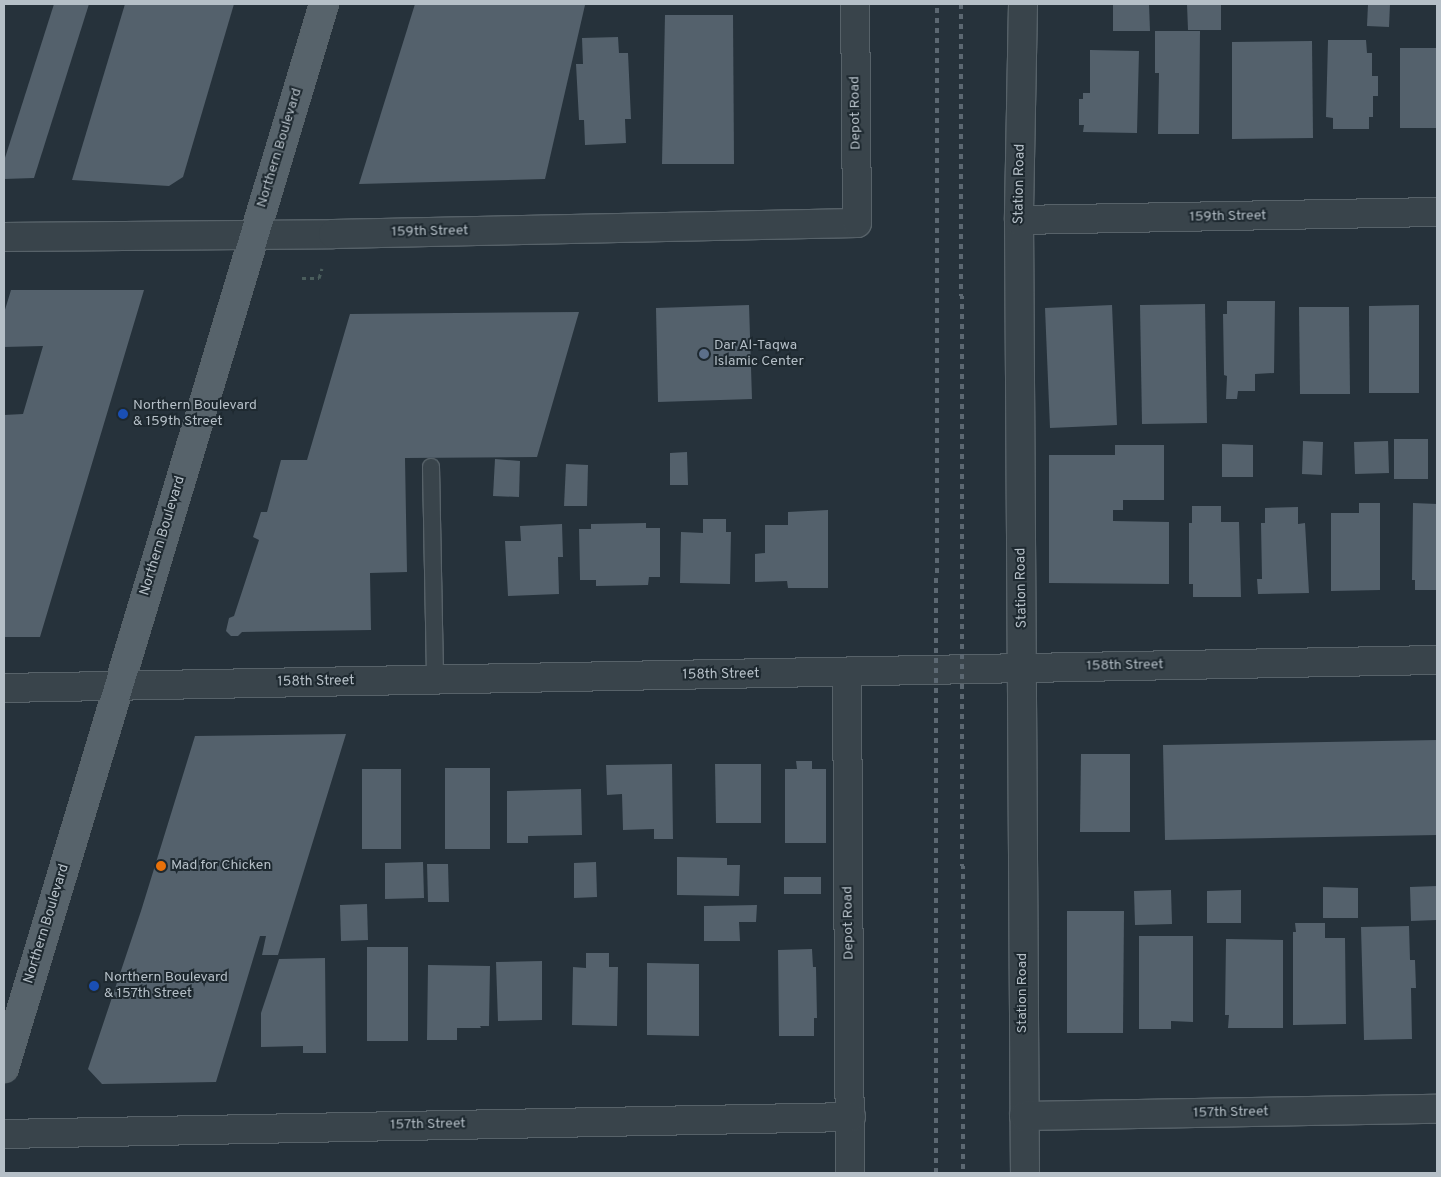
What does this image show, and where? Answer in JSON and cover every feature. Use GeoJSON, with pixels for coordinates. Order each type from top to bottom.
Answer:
{"type":"FeatureCollection","features":[{"type":"Feature","properties":{"kind":"main road","name":"Northern Boulevard"},"geometry":{"type":"LineString","coordinates":[[4,1068],[117,687],[324,4]]}},
{"type":"Feature","properties":{"kind":"street","name":"Depot Road"},"geometry":{"type":"LineString","coordinates":[[855,4],[857,223]]}},
{"type":"Feature","properties":{"kind":"street","name":"Station Road"},"geometry":{"type":"LineString","coordinates":[[1023,4],[1019,220],[1024,1173]]}},
{"type":"Feature","properties":{"kind":"street","name":"159th Street"},"geometry":{"type":"LineString","coordinates":[[1019,220],[1437,212]]}},
{"type":"Feature","properties":{"kind":"street","name":"159th Street"},"geometry":{"type":"LineString","coordinates":[[4,237],[857,223]]}},
{"type":"Feature","properties":{"kind":"street","name":"158th Street"},"geometry":{"type":"LineString","coordinates":[[4,688],[1437,660]]}},
{"type":"Feature","properties":{"kind":"street","name":"Depot Road"},"geometry":{"type":"LineString","coordinates":[[847,673],[850,1173]]}},
{"type":"Feature","properties":{"kind":"street","name":"157th Street"},"geometry":{"type":"LineString","coordinates":[[1024,1116],[1437,1109]]}},
{"type":"Feature","properties":{"kind":"street","name":"157th Street"},"geometry":{"type":"LineString","coordinates":[[4,1134],[851,1117]]}},
{"type":"Feature","properties":{"kind":"lane"},"geometry":{"type":"LineString","coordinates":[[431,467],[435,680]]}},
{"type":"Feature","properties":{"kind":"path"},"geometry":{"type":"LineString","coordinates":[[302,278],[319,278]]}},
{"type":"Feature","properties":{"kind":"building"},"geometry":{"type":"Polygon","coordinates":[[[54,4],[89,4],[34,178],[4,179],[4,161],[54,4]]]}},
{"type":"Feature","properties":{"kind":"building"},"geometry":{"type":"Polygon","coordinates":[[[125,4],[234,4],[183,177],[169,186],[72,180],[125,4]]]}},
{"type":"Feature","properties":{"kind":"building"},"geometry":{"type":"Polygon","coordinates":[[[415,4],[585,5],[545,179],[359,184],[415,4]]]}},
{"type":"Feature","properties":{"kind":"building"},"geometry":{"type":"Polygon","coordinates":[[[1113,4],[1149,4],[1150,31],[1113,31],[1113,4]]]}},
{"type":"Feature","properties":{"kind":"building"},"geometry":{"type":"Polygon","coordinates":[[[1187,4],[1221,4],[1221,30],[1188,30],[1187,4]]]}},
{"type":"Feature","properties":{"kind":"building"},"geometry":{"type":"Polygon","coordinates":[[[1368,4],[1390,4],[1389,27],[1367,26],[1368,4]]]}},
{"type":"Feature","properties":{"kind":"building"},"geometry":{"type":"Polygon","coordinates":[[[665,15],[733,15],[734,164],[662,164],[665,15]]]}},
{"type":"Feature","properties":{"kind":"building"},"geometry":{"type":"Polygon","coordinates":[[[1155,31],[1200,31],[1199,134],[1158,134],[1159,73],[1155,73],[1155,31]]]}},
{"type":"Feature","properties":{"kind":"building"},"geometry":{"type":"Polygon","coordinates":[[[618,37],[619,53],[628,53],[631,119],[625,119],[626,143],[585,145],[584,120],[579,120],[576,64],[583,64],[582,38],[618,37]]]}},
{"type":"Feature","properties":{"kind":"building"},"geometry":{"type":"Polygon","coordinates":[[[1328,40],[1366,40],[1367,53],[1372,53],[1372,76],[1378,76],[1378,96],[1373,96],[1373,117],[1369,117],[1369,129],[1333,129],[1333,118],[1326,117],[1328,40]]]}},
{"type":"Feature","properties":{"kind":"building"},"geometry":{"type":"Polygon","coordinates":[[[1312,41],[1313,138],[1232,139],[1232,42],[1312,41]]]}},
{"type":"Feature","properties":{"kind":"building"},"geometry":{"type":"Polygon","coordinates":[[[1400,48],[1437,48],[1437,128],[1400,128],[1400,48]]]}},
{"type":"Feature","properties":{"kind":"building"},"geometry":{"type":"Polygon","coordinates":[[[1090,50],[1139,51],[1137,133],[1083,132],[1084,125],[1079,125],[1079,99],[1083,99],[1083,93],[1090,93],[1090,50]]]}},
{"type":"Feature","properties":{"kind":"building"},"geometry":{"type":"Polygon","coordinates":[[[11,290],[144,290],[40,637],[4,637],[4,415],[23,414],[43,346],[4,347],[4,313],[11,290]]]}},
{"type":"Feature","properties":{"kind":"building"},"geometry":{"type":"Polygon","coordinates":[[[1227,301],[1275,301],[1274,373],[1255,374],[1255,391],[1238,391],[1237,399],[1226,399],[1227,376],[1224,375],[1223,314],[1227,314],[1227,301]]]}},
{"type":"Feature","properties":{"kind":"building"},"geometry":{"type":"Polygon","coordinates":[[[1205,304],[1207,423],[1142,424],[1140,305],[1205,304]]]}},
{"type":"Feature","properties":{"kind":"building","name":"Dar Al-Taqwa Islamic Center"},"geometry":{"type":"Polygon","coordinates":[[[749,305],[752,399],[658,402],[656,308],[749,305]]]}},
{"type":"Feature","properties":{"kind":"building"},"geometry":{"type":"Polygon","coordinates":[[[1112,305],[1117,425],[1050,428],[1045,308],[1112,305]]]}},
{"type":"Feature","properties":{"kind":"building"},"geometry":{"type":"Polygon","coordinates":[[[1419,305],[1419,393],[1369,393],[1369,306],[1419,305]]]}},
{"type":"Feature","properties":{"kind":"building"},"geometry":{"type":"Polygon","coordinates":[[[1299,307],[1349,307],[1350,394],[1300,394],[1299,307]]]}},
{"type":"Feature","properties":{"kind":"building"},"geometry":{"type":"Polygon","coordinates":[[[579,312],[537,457],[405,458],[407,572],[370,573],[371,630],[242,632],[238,636],[231,636],[226,631],[229,618],[234,616],[259,540],[253,537],[261,512],[267,512],[281,460],[307,460],[350,314],[579,312]]]}},
{"type":"Feature","properties":{"kind":"building"},"geometry":{"type":"Polygon","coordinates":[[[1394,439],[1428,439],[1428,479],[1394,479],[1394,439]]]}},
{"type":"Feature","properties":{"kind":"building"},"geometry":{"type":"Polygon","coordinates":[[[1303,441],[1323,442],[1322,475],[1302,474],[1303,441]]]}},
{"type":"Feature","properties":{"kind":"building"},"geometry":{"type":"Polygon","coordinates":[[[1388,441],[1389,473],[1355,474],[1354,442],[1388,441]]]}},
{"type":"Feature","properties":{"kind":"building"},"geometry":{"type":"Polygon","coordinates":[[[1222,444],[1253,445],[1253,477],[1222,477],[1222,444]]]}},
{"type":"Feature","properties":{"kind":"building"},"geometry":{"type":"Polygon","coordinates":[[[1115,445],[1164,445],[1164,500],[1123,500],[1123,510],[1113,510],[1113,521],[1169,522],[1169,584],[1049,583],[1049,455],[1115,455],[1115,445]]]}},
{"type":"Feature","properties":{"kind":"building"},"geometry":{"type":"Polygon","coordinates":[[[687,452],[688,485],[670,485],[670,453],[687,452]]]}},
{"type":"Feature","properties":{"kind":"building"},"geometry":{"type":"Polygon","coordinates":[[[495,459],[520,461],[519,497],[493,496],[495,459]]]}},
{"type":"Feature","properties":{"kind":"building"},"geometry":{"type":"Polygon","coordinates":[[[566,464],[588,465],[587,506],[564,506],[566,464]]]}},
{"type":"Feature","properties":{"kind":"building"},"geometry":{"type":"Polygon","coordinates":[[[1359,503],[1380,503],[1380,590],[1331,591],[1331,513],[1359,513],[1359,503]]]}},
{"type":"Feature","properties":{"kind":"building"},"geometry":{"type":"Polygon","coordinates":[[[1413,503],[1437,504],[1437,590],[1415,590],[1415,580],[1412,580],[1413,503]]]}},
{"type":"Feature","properties":{"kind":"building"},"geometry":{"type":"Polygon","coordinates":[[[1192,506],[1221,506],[1221,522],[1239,522],[1241,597],[1193,597],[1193,584],[1189,584],[1189,523],[1192,523],[1192,506]]]}},
{"type":"Feature","properties":{"kind":"building"},"geometry":{"type":"Polygon","coordinates":[[[1298,507],[1298,524],[1305,523],[1309,593],[1258,594],[1257,579],[1262,579],[1261,523],[1265,523],[1265,508],[1298,507]]]}},
{"type":"Feature","properties":{"kind":"building"},"geometry":{"type":"Polygon","coordinates":[[[828,510],[828,588],[788,588],[787,581],[755,582],[755,554],[765,553],[765,525],[788,525],[788,512],[828,510]]]}},
{"type":"Feature","properties":{"kind":"building"},"geometry":{"type":"Polygon","coordinates":[[[703,519],[726,519],[726,532],[731,532],[730,584],[680,583],[681,532],[703,533],[703,519]]]}},
{"type":"Feature","properties":{"kind":"building"},"geometry":{"type":"Polygon","coordinates":[[[646,523],[646,528],[660,528],[660,577],[649,577],[648,585],[596,586],[596,580],[580,580],[579,529],[591,529],[591,524],[646,523]]]}},
{"type":"Feature","properties":{"kind":"building"},"geometry":{"type":"Polygon","coordinates":[[[562,524],[563,557],[558,557],[559,594],[508,596],[505,541],[521,541],[520,526],[562,524]]]}},
{"type":"Feature","properties":{"kind":"building"},"geometry":{"type":"Polygon","coordinates":[[[346,734],[278,955],[262,955],[266,936],[260,936],[216,1082],[102,1084],[88,1069],[141,911],[195,736],[346,734]]]}},
{"type":"Feature","properties":{"kind":"building"},"geometry":{"type":"Polygon","coordinates":[[[1437,740],[1437,835],[1165,840],[1163,745],[1437,740]]]}},
{"type":"Feature","properties":{"kind":"building"},"geometry":{"type":"Polygon","coordinates":[[[1081,754],[1130,754],[1130,832],[1080,832],[1081,754]]]}},
{"type":"Feature","properties":{"kind":"building"},"geometry":{"type":"Polygon","coordinates":[[[796,761],[812,761],[812,769],[826,769],[826,843],[785,843],[785,769],[797,769],[796,761]]]}},
{"type":"Feature","properties":{"kind":"building"},"geometry":{"type":"Polygon","coordinates":[[[672,764],[673,839],[654,839],[654,829],[623,830],[622,794],[607,795],[606,765],[672,764]]]}},
{"type":"Feature","properties":{"kind":"building"},"geometry":{"type":"Polygon","coordinates":[[[715,764],[761,764],[761,823],[716,823],[715,764]]]}},
{"type":"Feature","properties":{"kind":"building"},"geometry":{"type":"Polygon","coordinates":[[[445,768],[490,768],[490,849],[445,849],[445,768]]]}},
{"type":"Feature","properties":{"kind":"building"},"geometry":{"type":"Polygon","coordinates":[[[362,769],[401,769],[401,849],[362,849],[362,769]]]}},
{"type":"Feature","properties":{"kind":"building"},"geometry":{"type":"Polygon","coordinates":[[[581,789],[582,835],[528,836],[528,843],[507,843],[507,791],[581,789]]]}},
{"type":"Feature","properties":{"kind":"building"},"geometry":{"type":"Polygon","coordinates":[[[677,857],[727,858],[727,865],[740,865],[739,896],[677,895],[677,857]]]}},
{"type":"Feature","properties":{"kind":"building"},"geometry":{"type":"Polygon","coordinates":[[[423,862],[424,898],[385,899],[385,863],[423,862]]]}},
{"type":"Feature","properties":{"kind":"building"},"geometry":{"type":"Polygon","coordinates":[[[596,862],[597,897],[574,898],[574,863],[596,862]]]}},
{"type":"Feature","properties":{"kind":"building"},"geometry":{"type":"Polygon","coordinates":[[[427,864],[448,864],[449,902],[428,902],[427,864]]]}},
{"type":"Feature","properties":{"kind":"building"},"geometry":{"type":"Polygon","coordinates":[[[784,877],[821,877],[821,894],[784,894],[784,877]]]}},
{"type":"Feature","properties":{"kind":"building"},"geometry":{"type":"Polygon","coordinates":[[[1437,886],[1437,920],[1411,921],[1410,887],[1437,886]]]}},
{"type":"Feature","properties":{"kind":"building"},"geometry":{"type":"Polygon","coordinates":[[[1323,887],[1358,888],[1358,918],[1323,918],[1323,887]]]}},
{"type":"Feature","properties":{"kind":"building"},"geometry":{"type":"Polygon","coordinates":[[[1171,890],[1172,924],[1135,925],[1134,891],[1171,890]]]}},
{"type":"Feature","properties":{"kind":"building"},"geometry":{"type":"Polygon","coordinates":[[[1241,890],[1241,923],[1207,923],[1207,891],[1241,890]]]}},
{"type":"Feature","properties":{"kind":"building"},"geometry":{"type":"Polygon","coordinates":[[[367,904],[368,940],[341,941],[340,905],[367,904]]]}},
{"type":"Feature","properties":{"kind":"building"},"geometry":{"type":"Polygon","coordinates":[[[757,905],[756,922],[739,922],[740,941],[704,941],[704,906],[757,905]]]}},
{"type":"Feature","properties":{"kind":"building"},"geometry":{"type":"Polygon","coordinates":[[[1067,911],[1124,911],[1123,1033],[1067,1033],[1067,911]]]}},
{"type":"Feature","properties":{"kind":"building"},"geometry":{"type":"Polygon","coordinates":[[[1295,923],[1325,923],[1325,938],[1345,938],[1346,1024],[1293,1025],[1293,932],[1296,932],[1295,923]]]}},
{"type":"Feature","properties":{"kind":"building"},"geometry":{"type":"Polygon","coordinates":[[[1409,926],[1410,960],[1415,960],[1416,988],[1411,988],[1412,1039],[1364,1040],[1361,927],[1409,926]]]}},
{"type":"Feature","properties":{"kind":"building"},"geometry":{"type":"Polygon","coordinates":[[[1139,936],[1193,936],[1193,1022],[1171,1021],[1171,1029],[1139,1029],[1139,936]]]}},
{"type":"Feature","properties":{"kind":"building"},"geometry":{"type":"Polygon","coordinates":[[[1226,939],[1283,940],[1283,1028],[1228,1028],[1229,1015],[1225,1015],[1226,939]]]}},
{"type":"Feature","properties":{"kind":"building"},"geometry":{"type":"Polygon","coordinates":[[[367,947],[408,947],[408,1041],[367,1041],[367,947]]]}},
{"type":"Feature","properties":{"kind":"building"},"geometry":{"type":"Polygon","coordinates":[[[812,949],[813,967],[816,967],[817,1018],[814,1018],[814,1036],[779,1036],[778,950],[812,949]]]}},
{"type":"Feature","properties":{"kind":"building"},"geometry":{"type":"Polygon","coordinates":[[[586,953],[609,953],[609,967],[618,967],[617,1026],[572,1025],[573,967],[586,968],[586,953]]]}},
{"type":"Feature","properties":{"kind":"building"},"geometry":{"type":"Polygon","coordinates":[[[325,958],[326,1053],[303,1053],[303,1046],[261,1047],[261,1013],[279,959],[325,958]]]}},
{"type":"Feature","properties":{"kind":"building"},"geometry":{"type":"Polygon","coordinates":[[[542,961],[542,1020],[498,1021],[496,962],[542,961]]]}},
{"type":"Feature","properties":{"kind":"building"},"geometry":{"type":"Polygon","coordinates":[[[647,963],[699,964],[699,1036],[647,1035],[647,963]]]}},
{"type":"Feature","properties":{"kind":"building"},"geometry":{"type":"Polygon","coordinates":[[[428,965],[490,966],[489,1026],[457,1028],[457,1040],[427,1040],[428,965]]]}},
{"type":"Feature","properties":{"kind":"railway"},"geometry":{"type":"LineString","coordinates":[[936,1173],[937,4]]}},
{"type":"Feature","properties":{"kind":"railway"},"geometry":{"type":"LineString","coordinates":[[961,4],[963,1173]]}},
{"type":"Feature","properties":{"kind":"place","name":"Dar Al-Taqwa Islamic Center"},"geometry":{"type":"Point","coordinates":[704,354]}},
{"type":"Feature","properties":{"kind":"place","name":"Northern Boulevard & 159th Street"},"geometry":{"type":"Point","coordinates":[123,414]}},
{"type":"Feature","properties":{"kind":"place","name":"Mad for Chicken"},"geometry":{"type":"Point","coordinates":[161,866]}},
{"type":"Feature","properties":{"kind":"place","name":"Northern Boulevard & 157th Street"},"geometry":{"type":"Point","coordinates":[94,986]}}]}
